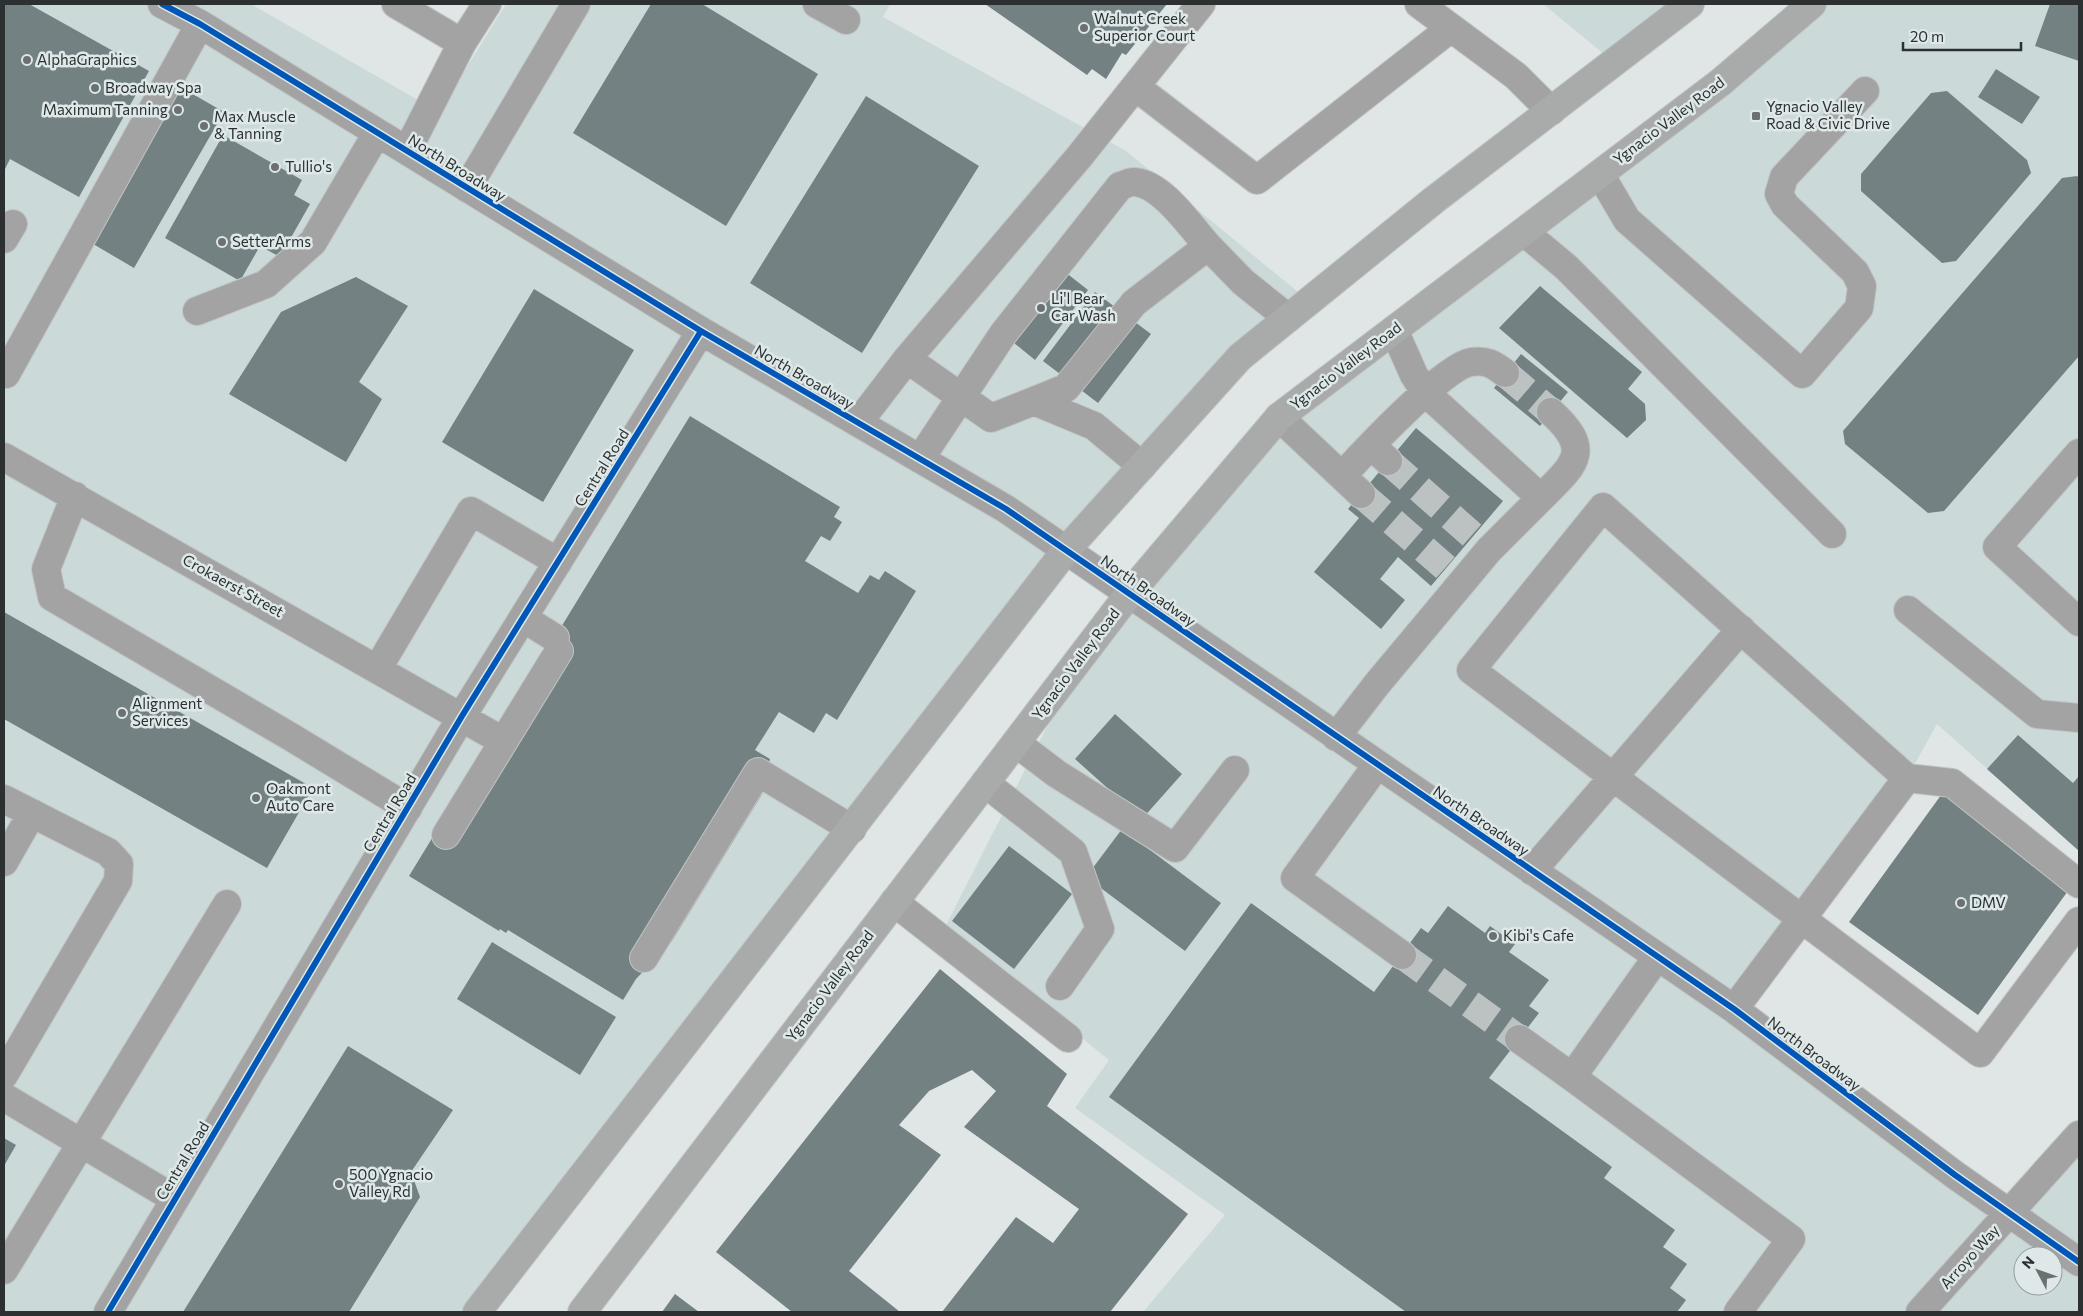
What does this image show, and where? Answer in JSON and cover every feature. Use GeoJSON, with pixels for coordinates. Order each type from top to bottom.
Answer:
{"type":"FeatureCollection","features":[{"type":"Feature","properties":{"kind":"highway"},"geometry":{"type":"LineString","coordinates":[[477,1312],[1067,549],[1240,357],[1434,200],[1690,4]]}},
{"type":"Feature","properties":{"kind":"highway","name":"Ygnacio Valley Road"},"geometry":{"type":"LineString","coordinates":[[582,1312],[1129,594],[1279,416],[1721,82],[1812,4]]}},
{"type":"Feature","properties":{"kind":"street"},"geometry":{"type":"LineString","coordinates":[[396,4],[462,43]]}},
{"type":"Feature","properties":{"kind":"street"},"geometry":{"type":"LineString","coordinates":[[407,151],[462,43],[488,4]]}},
{"type":"Feature","properties":{"kind":"street"},"geometry":{"type":"LineString","coordinates":[[467,188],[576,4]]}},
{"type":"Feature","properties":{"kind":"street"},"geometry":{"type":"LineString","coordinates":[[817,4],[846,20]]}},
{"type":"Feature","properties":{"kind":"street"},"geometry":{"type":"LineString","coordinates":[[858,423],[908,359],[1079,157],[1201,4]]}},
{"type":"Feature","properties":{"kind":"street"},"geometry":{"type":"LineString","coordinates":[[1419,4],[1516,76],[1552,111]]}},
{"type":"Feature","properties":{"kind":"street","name":"North Broadway"},"geometry":{"type":"LineString","coordinates":[[170,6],[701,331],[1006,509],[1067,549],[1129,594],[1734,1010],[1955,1175],[2079,1262]]}},
{"type":"Feature","properties":{"kind":"street"},"geometry":{"type":"LineString","coordinates":[[6,374],[200,24]]}},
{"type":"Feature","properties":{"kind":"street"},"geometry":{"type":"LineString","coordinates":[[1136,87],[1257,180],[1451,28]]}},
{"type":"Feature","properties":{"kind":"street"},"geometry":{"type":"LineString","coordinates":[[1600,174],[1627,220],[1802,374],[1859,308],[1862,286],[1855,272],[1785,205],[1779,194],[1784,177],[1865,91]]}},
{"type":"Feature","properties":{"kind":"street"},"geometry":{"type":"LineString","coordinates":[[197,311],[266,284],[313,242],[377,133]]}},
{"type":"Feature","properties":{"kind":"street"},"geometry":{"type":"LineString","coordinates":[[920,459],[960,396],[1009,327],[1120,186],[1133,181],[1147,185],[1168,201],[1243,282],[1288,318]]}},
{"type":"Feature","properties":{"kind":"street"},"geometry":{"type":"LineString","coordinates":[[1524,232],[1566,267],[1832,534]]}},
{"type":"Feature","properties":{"kind":"street"},"geometry":{"type":"LineString","coordinates":[[908,359],[991,418],[1066,388],[1134,303],[1208,246]]}},
{"type":"Feature","properties":{"kind":"street"},"geometry":{"type":"LineString","coordinates":[[1394,330],[1414,375],[1426,392],[1541,498]]}},
{"type":"Feature","properties":{"kind":"street","name":"Central Road"},"geometry":{"type":"LineString","coordinates":[[108,1312],[462,716],[701,331]]}},
{"type":"Feature","properties":{"kind":"street"},"geometry":{"type":"LineString","coordinates":[[1279,416],[1351,485],[1379,453],[1426,392],[1450,372],[1469,362],[1491,362],[1505,373]]}},
{"type":"Feature","properties":{"kind":"street"},"geometry":{"type":"LineString","coordinates":[[1034,401],[1094,426],[1142,466]]}},
{"type":"Feature","properties":{"kind":"street"},"geometry":{"type":"LineString","coordinates":[[1336,737],[1377,684],[1455,575],[1481,543],[1541,498],[1571,468],[1575,457],[1572,436],[1568,427],[1551,412]]}},
{"type":"Feature","properties":{"kind":"street"},"geometry":{"type":"LineString","coordinates":[[2079,453],[1998,547],[2079,622]]}},
{"type":"Feature","properties":{"kind":"street","name":"Crokaerst Street"},"geometry":{"type":"LineString","coordinates":[[4,456],[494,736]]}},
{"type":"Feature","properties":{"kind":"street"},"geometry":{"type":"LineString","coordinates":[[75,496],[46,569],[52,597],[291,736],[408,808]]}},
{"type":"Feature","properties":{"kind":"street"},"geometry":{"type":"LineString","coordinates":[[2079,884],[1952,783],[1907,778],[1603,507],[1470,670],[1980,1053],[2079,921]]}},
{"type":"Feature","properties":{"kind":"street"},"geometry":{"type":"LineString","coordinates":[[378,668],[470,511],[558,562]]}},
{"type":"Feature","properties":{"kind":"street"},"geometry":{"type":"LineString","coordinates":[[1908,610],[2036,714],[2079,718]]}},
{"type":"Feature","properties":{"kind":"street"},"geometry":{"type":"LineString","coordinates":[[446,835],[557,644],[523,618]]}},
{"type":"Feature","properties":{"kind":"street"},"geometry":{"type":"LineString","coordinates":[[1532,871],[1741,629]]}},
{"type":"Feature","properties":{"kind":"street"},"geometry":{"type":"LineString","coordinates":[[1016,743],[1057,774],[1175,848],[1235,770]]}},
{"type":"Feature","properties":{"kind":"street"},"geometry":{"type":"LineString","coordinates":[[1377,765],[1294,878],[1402,955]]}},
{"type":"Feature","properties":{"kind":"street"},"geometry":{"type":"LineString","coordinates":[[644,958],[758,772],[852,829]]}},
{"type":"Feature","properties":{"kind":"street"},"geometry":{"type":"LineString","coordinates":[[1734,1010],[1907,778]]}},
{"type":"Feature","properties":{"kind":"street"},"geometry":{"type":"LineString","coordinates":[[985,783],[1072,852],[1100,929],[1060,986]]}},
{"type":"Feature","properties":{"kind":"street"},"geometry":{"type":"LineString","coordinates":[[4,799],[108,852],[119,864],[118,881],[4,1076]]}},
{"type":"Feature","properties":{"kind":"street"},"geometry":{"type":"LineString","coordinates":[[4,862],[32,813]]}},
{"type":"Feature","properties":{"kind":"street"},"geometry":{"type":"LineString","coordinates":[[894,902],[1068,1038]]}},
{"type":"Feature","properties":{"kind":"street"},"geometry":{"type":"LineString","coordinates":[[4,1270],[227,904]]}},
{"type":"Feature","properties":{"kind":"street"},"geometry":{"type":"LineString","coordinates":[[1572,1077],[1657,957]]}},
{"type":"Feature","properties":{"kind":"street"},"geometry":{"type":"LineString","coordinates":[[1519,1039],[1791,1239],[1738,1312]]}},
{"type":"Feature","properties":{"kind":"street"},"geometry":{"type":"LineString","coordinates":[[4,1097],[175,1199]]}},
{"type":"Feature","properties":{"kind":"street","name":"Arroyo Way"},"geometry":{"type":"LineString","coordinates":[[1920,1312],[2079,1135]]}},
{"type":"Feature","properties":{"kind":"shaded area"},"geometry":{"type":"Polygon","coordinates":[[[4,4],[251,4],[439,112],[506,4],[890,4],[883,17],[1126,151],[1309,301],[1067,549],[477,1312],[4,1312],[4,4]]]}},
{"type":"Feature","properties":{"kind":"shaded area"},"geometry":{"type":"Polygon","coordinates":[[[1543,4],[1690,4],[1615,63],[1543,4]]]}},
{"type":"Feature","properties":{"kind":"shaded area"},"geometry":{"type":"Polygon","coordinates":[[[1812,4],[2079,4],[2079,851],[1937,724],[1907,778],[1734,1009],[2009,1212],[2079,1135],[2079,1312],[1143,1312],[1225,1215],[1075,1108],[1109,1060],[945,927],[1084,654],[1279,417],[1812,4]]]}},
{"type":"Feature","properties":{"kind":"building"},"geometry":{"type":"Polygon","coordinates":[[[4,4],[29,4],[149,71],[79,197],[10,159],[4,171],[4,4]]]}},
{"type":"Feature","properties":{"kind":"building"},"geometry":{"type":"Polygon","coordinates":[[[651,4],[702,4],[818,74],[726,226],[573,133],[651,4]]]}},
{"type":"Feature","properties":{"kind":"building","name":"Walnut Creek Superior Court"},"geometry":{"type":"Polygon","coordinates":[[[985,4],[1167,4],[1126,55],[1122,53],[1106,79],[1092,69],[1087,75],[985,4]]]}},
{"type":"Feature","properties":{"kind":"building"},"geometry":{"type":"Polygon","coordinates":[[[2050,4],[2079,5],[2079,61],[2035,46],[2050,4]]]}},
{"type":"Feature","properties":{"kind":"building"},"geometry":{"type":"Polygon","coordinates":[[[1996,69],[2040,97],[2022,124],[1978,97],[1996,69]]]}},
{"type":"Feature","properties":{"kind":"building"},"geometry":{"type":"Polygon","coordinates":[[[177,85],[224,112],[134,268],[88,241],[177,85]]]}},
{"type":"Feature","properties":{"kind":"building"},"geometry":{"type":"Polygon","coordinates":[[[1947,91],[2027,160],[2031,173],[1956,261],[1942,263],[1861,191],[1861,174],[1931,93],[1947,91]]]}},
{"type":"Feature","properties":{"kind":"building"},"geometry":{"type":"Polygon","coordinates":[[[866,96],[979,166],[862,353],[750,283],[866,96]]]}},
{"type":"Feature","properties":{"kind":"building"},"geometry":{"type":"Polygon","coordinates":[[[223,135],[302,180],[294,195],[310,204],[280,257],[260,246],[240,281],[165,238],[223,135]]]}},
{"type":"Feature","properties":{"kind":"building"},"geometry":{"type":"Polygon","coordinates":[[[2077,176],[2079,178],[2079,356],[1944,511],[1928,513],[1845,444],[1843,431],[2062,178],[2077,176]]]}},
{"type":"Feature","properties":{"kind":"building","name":"Li'l Bear Car Wash"},"geometry":{"type":"Polygon","coordinates":[[[1046,257],[1088,290],[1035,360],[993,326],[1046,257]]]}},
{"type":"Feature","properties":{"kind":"building"},"geometry":{"type":"Polygon","coordinates":[[[356,277],[408,306],[359,382],[382,399],[346,462],[229,394],[281,312],[356,277]]]}},
{"type":"Feature","properties":{"kind":"building"},"geometry":{"type":"Polygon","coordinates":[[[1540,286],[1642,372],[1628,389],[1645,404],[1646,420],[1627,438],[1499,328],[1540,286]]]}},
{"type":"Feature","properties":{"kind":"building"},"geometry":{"type":"Polygon","coordinates":[[[534,289],[634,350],[543,502],[442,442],[534,289]]]}},
{"type":"Feature","properties":{"kind":"building"},"geometry":{"type":"Polygon","coordinates":[[[1095,292],[1151,334],[1098,403],[1043,361],[1095,292]]]}},
{"type":"Feature","properties":{"kind":"building"},"geometry":{"type":"Polygon","coordinates":[[[1521,354],[1568,392],[1540,426],[1494,388],[1521,354]]]}},
{"type":"Feature","properties":{"kind":"building"},"geometry":{"type":"Polygon","coordinates":[[[690,416],[840,507],[834,517],[842,522],[830,541],[821,536],[805,561],[858,593],[870,575],[879,580],[885,571],[916,591],[837,720],[826,713],[814,733],[779,712],[755,750],[770,759],[761,796],[672,941],[636,979],[623,1000],[508,930],[506,933],[500,929],[499,931],[409,876],[690,416]]]}},
{"type":"Feature","properties":{"kind":"building"},"geometry":{"type":"Polygon","coordinates":[[[1416,428],[1503,501],[1431,586],[1398,557],[1380,579],[1405,600],[1381,629],[1314,572],[1359,518],[1348,509],[1416,428]]]}},
{"type":"Feature","properties":{"kind":"building"},"geometry":{"type":"Polygon","coordinates":[[[4,612],[313,788],[267,868],[4,719],[4,612]]]}},
{"type":"Feature","properties":{"kind":"building"},"geometry":{"type":"Polygon","coordinates":[[[1115,714],[1182,774],[1142,819],[1075,759],[1115,714]]]}},
{"type":"Feature","properties":{"kind":"building"},"geometry":{"type":"Polygon","coordinates":[[[2018,735],[2073,783],[2079,776],[2079,851],[1987,769],[2018,735]]]}},
{"type":"Feature","properties":{"kind":"building","name":"DMV"},"geometry":{"type":"Polygon","coordinates":[[[1944,791],[2073,884],[1978,1015],[1849,922],[1944,791]]]}},
{"type":"Feature","properties":{"kind":"building"},"geometry":{"type":"Polygon","coordinates":[[[1122,829],[1221,903],[1185,951],[1086,877],[1122,829]]]}},
{"type":"Feature","properties":{"kind":"building"},"geometry":{"type":"Polygon","coordinates":[[[1009,846],[1072,894],[1014,969],[952,921],[1009,846]]]}},
{"type":"Feature","properties":{"kind":"building"},"geometry":{"type":"Polygon","coordinates":[[[1251,903],[1374,992],[1421,928],[1428,933],[1448,906],[1485,933],[1490,926],[1515,944],[1509,952],[1549,980],[1529,1006],[1539,1013],[1489,1078],[1612,1167],[1604,1178],[1675,1230],[1663,1247],[1687,1264],[1670,1288],[1686,1300],[1677,1312],[1406,1312],[1109,1097],[1251,903]]]}},
{"type":"Feature","properties":{"kind":"building"},"geometry":{"type":"Polygon","coordinates":[[[492,942],[616,1017],[580,1075],[457,999],[492,942]]]}},
{"type":"Feature","properties":{"kind":"building"},"geometry":{"type":"Polygon","coordinates":[[[940,969],[1067,1074],[1047,1106],[1188,1214],[1110,1312],[942,1312],[1016,1217],[1053,1243],[1079,1209],[964,1127],[996,1091],[972,1070],[929,1091],[899,1125],[941,1155],[849,1271],[900,1312],[792,1312],[716,1252],[940,969]]]}},
{"type":"Feature","properties":{"kind":"building","name":"500 Ygnacio Valley Rd"},"geometry":{"type":"Polygon","coordinates":[[[348,1046],[453,1110],[411,1172],[420,1197],[349,1312],[183,1312],[348,1046]]]}},
{"type":"Feature","properties":{"kind":"building"},"geometry":{"type":"Polygon","coordinates":[[[4,1138],[16,1145],[4,1166],[4,1138]]]}},
{"type":"Feature","properties":{"kind":"building"},"geometry":{"type":"Polygon","coordinates":[[[675,1294],[699,1312],[662,1312],[675,1294]]]}},
{"type":"Feature","properties":{"kind":"tunnel"},"geometry":{"type":"LineString","coordinates":[[1505,373],[1551,412]]}},
{"type":"Feature","properties":{"kind":"tunnel"},"geometry":{"type":"LineString","coordinates":[[1388,461],[1473,536]]}},
{"type":"Feature","properties":{"kind":"tunnel"},"geometry":{"type":"LineString","coordinates":[[1361,494],[1446,568]]}},
{"type":"Feature","properties":{"kind":"tunnel"},"geometry":{"type":"LineString","coordinates":[[1402,955],[1519,1039]]}},
{"type":"Feature","properties":{"kind":"cycle path"},"geometry":{"type":"LineString","coordinates":[[162,4],[200,24],[701,331],[1006,509],[1734,1009],[1955,1175],[2079,1262]]}},
{"type":"Feature","properties":{"kind":"cycle path"},"geometry":{"type":"LineString","coordinates":[[108,1312],[462,716],[701,331]]}},
{"type":"Feature","properties":{"kind":"place","name":"Walnut Creek Superior Court"},"geometry":{"type":"Point","coordinates":[1084,28]}},
{"type":"Feature","properties":{"kind":"place","name":"AlphaGraphics"},"geometry":{"type":"Point","coordinates":[27,60]}},
{"type":"Feature","properties":{"kind":"place","name":"Broadway Spa"},"geometry":{"type":"Point","coordinates":[95,88]}},
{"type":"Feature","properties":{"kind":"place","name":"Maximum Tanning"},"geometry":{"type":"Point","coordinates":[178,110]}},
{"type":"Feature","properties":{"kind":"place","name":"Ygnacio Valley Road & Civic Drive"},"geometry":{"type":"Point","coordinates":[1756,116]}},
{"type":"Feature","properties":{"kind":"place","name":"Max Muscle & Tanning"},"geometry":{"type":"Point","coordinates":[204,126]}},
{"type":"Feature","properties":{"kind":"place","name":"Tullio's"},"geometry":{"type":"Point","coordinates":[275,167]}},
{"type":"Feature","properties":{"kind":"place","name":"SetterArms"},"geometry":{"type":"Point","coordinates":[222,242]}},
{"type":"Feature","properties":{"kind":"place","name":"Li'l Bear Car Wash"},"geometry":{"type":"Point","coordinates":[1041,308]}},
{"type":"Feature","properties":{"kind":"place","name":"Alignment Services"},"geometry":{"type":"Point","coordinates":[122,713]}},
{"type":"Feature","properties":{"kind":"place","name":"Oakmont Auto Care"},"geometry":{"type":"Point","coordinates":[256,798]}},
{"type":"Feature","properties":{"kind":"place","name":"DMV"},"geometry":{"type":"Point","coordinates":[1961,903]}},
{"type":"Feature","properties":{"kind":"place","name":"Kibi's Cafe"},"geometry":{"type":"Point","coordinates":[1493,936]}},
{"type":"Feature","properties":{"kind":"place","name":"500 Ygnacio Valley Rd"},"geometry":{"type":"Point","coordinates":[339,1184]}}]}
